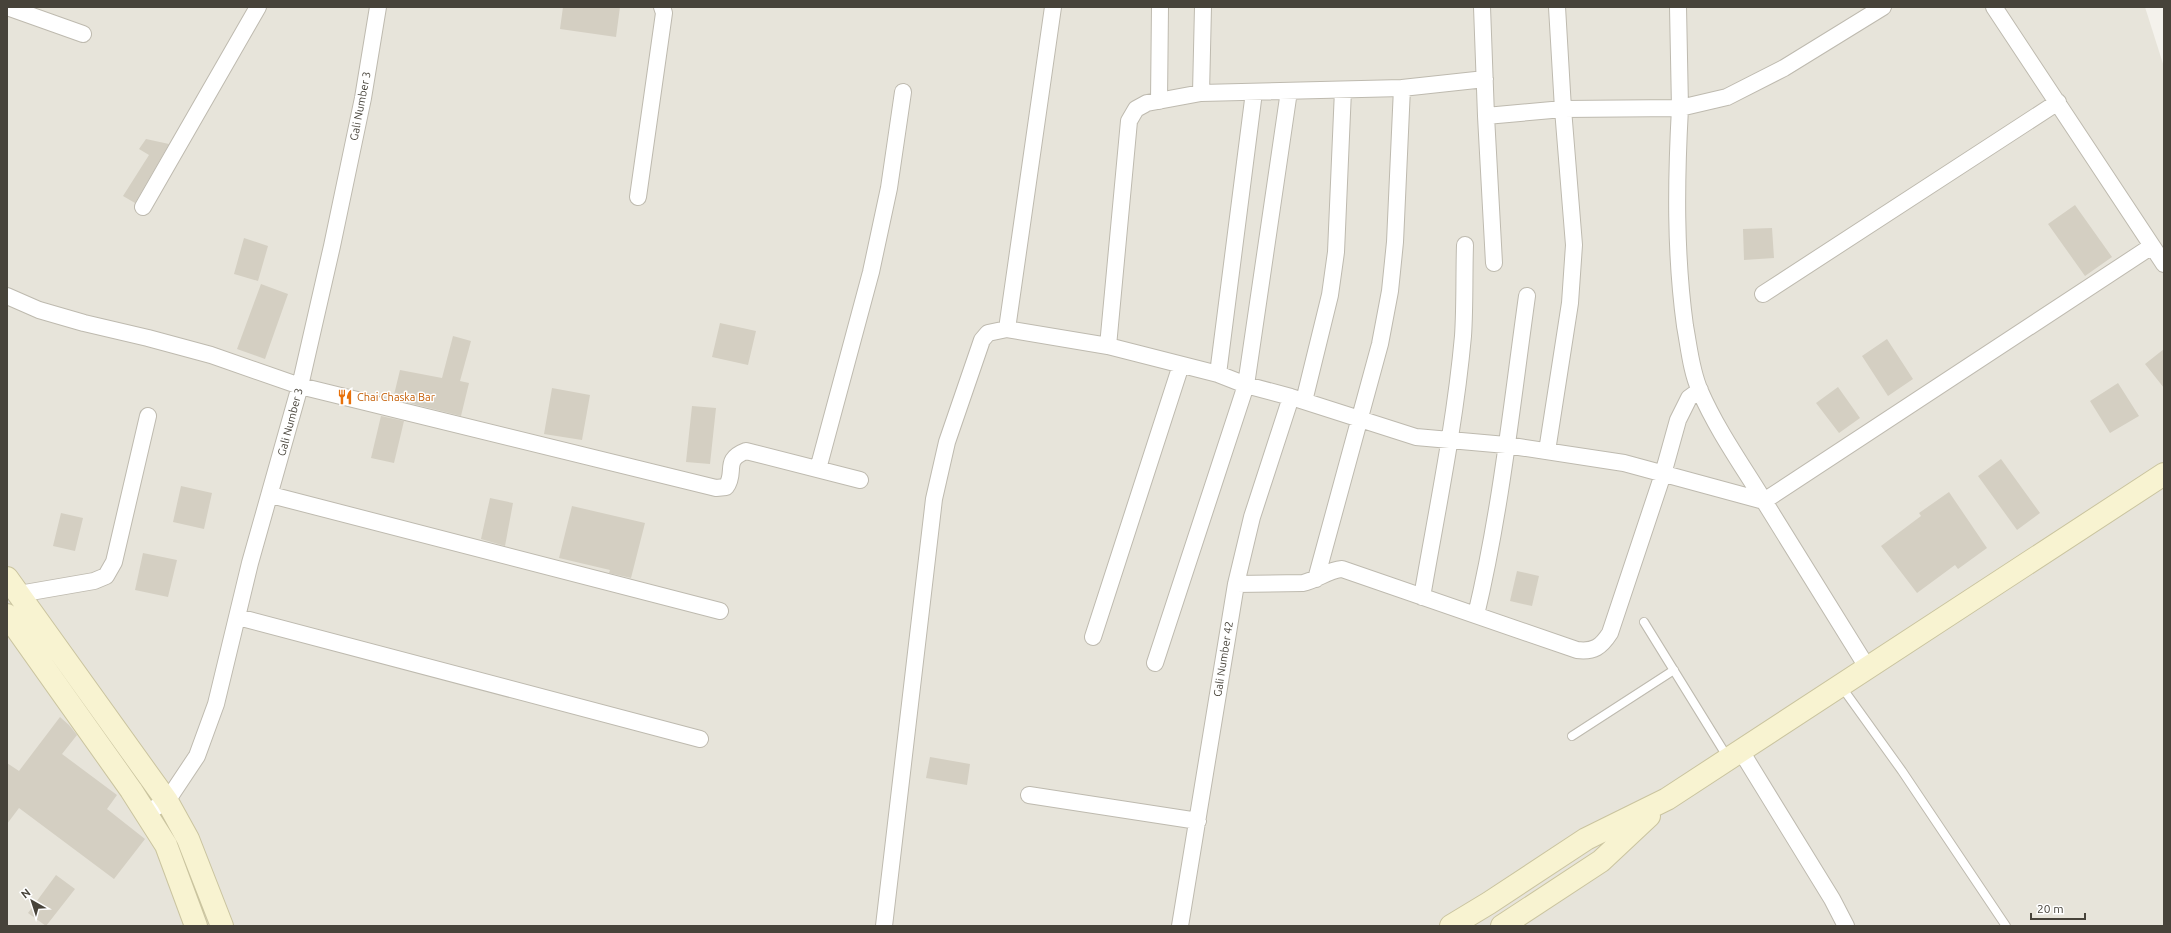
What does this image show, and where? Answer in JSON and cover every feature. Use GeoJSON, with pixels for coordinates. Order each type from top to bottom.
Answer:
{"type":"FeatureCollection","features":[{"type":"Feature","properties":{"kind":"street"},"geometry":{"type":"LineString","coordinates":[[7,7],[84,34]]}},
{"type":"Feature","properties":{"kind":"street"},"geometry":{"type":"LineString","coordinates":[[143,207],[258,7]]}},
{"type":"Feature","properties":{"kind":"street","name":"Gali Number 3"},"geometry":{"type":"LineString","coordinates":[[146,813],[167,801],[197,756],[216,704],[250,563],[271,495],[300,386],[332,246],[363,98],[378,7]]}},
{"type":"Feature","properties":{"kind":"street"},"geometry":{"type":"LineString","coordinates":[[638,197],[664,13],[662,7]]}},
{"type":"Feature","properties":{"kind":"street"},"geometry":{"type":"LineString","coordinates":[[1007,329],[1053,7]]}},
{"type":"Feature","properties":{"kind":"street"},"geometry":{"type":"LineString","coordinates":[[1159,101],[1160,7]]}},
{"type":"Feature","properties":{"kind":"street"},"geometry":{"type":"LineString","coordinates":[[1201,94],[1203,7]]}},
{"type":"Feature","properties":{"kind":"street"},"geometry":{"type":"LineString","coordinates":[[1482,7],[1494,262]]}},
{"type":"Feature","properties":{"kind":"street"},"geometry":{"type":"LineString","coordinates":[[1547,451],[1570,303],[1574,245],[1563,109],[1557,7]]}},
{"type":"Feature","properties":{"kind":"street"},"geometry":{"type":"LineString","coordinates":[[1678,7],[1680,108],[1676,239],[1681,298],[1689,350],[1700,390],[1726,439],[1867,667]]}},
{"type":"Feature","properties":{"kind":"street"},"geometry":{"type":"LineString","coordinates":[[1486,116],[1563,109],[1680,108],[1727,97],[1784,68],[1883,7]]}},
{"type":"Feature","properties":{"kind":"street"},"geometry":{"type":"LineString","coordinates":[[1994,7],[2164,264]]}},
{"type":"Feature","properties":{"kind":"street"},"geometry":{"type":"LineString","coordinates":[[1108,346],[1129,121],[1136,109],[1147,103],[1201,94],[1402,88],[1485,79]]}},
{"type":"Feature","properties":{"kind":"street"},"geometry":{"type":"LineString","coordinates":[[1316,579],[1380,344],[1390,291],[1395,242],[1402,88]]}},
{"type":"Feature","properties":{"kind":"street","name":"Gali Number 42"},"geometry":{"type":"LineString","coordinates":[[1180,926],[1236,584],[1252,517],[1298,399],[1331,288],[1336,252],[1343,90]]}},
{"type":"Feature","properties":{"kind":"street"},"geometry":{"type":"LineString","coordinates":[[1155,663],[1246,385],[1289,91]]}},
{"type":"Feature","properties":{"kind":"street"},"geometry":{"type":"LineString","coordinates":[[818,469],[871,272],[889,188],[903,92]]}},
{"type":"Feature","properties":{"kind":"street"},"geometry":{"type":"LineString","coordinates":[[1218,374],[1254,92]]}},
{"type":"Feature","properties":{"kind":"street"},"geometry":{"type":"LineString","coordinates":[[1763,294],[2058,102]]}},
{"type":"Feature","properties":{"kind":"street"},"geometry":{"type":"LineString","coordinates":[[1422,597],[1449,441],[1463,335],[1465,245]]}},
{"type":"Feature","properties":{"kind":"street"},"geometry":{"type":"LineString","coordinates":[[884,926],[934,499],[947,442],[982,340],[988,333],[996,330],[1007,329],[1108,346],[1218,374],[1246,385],[1298,399],[1416,437],[1506,445],[1624,463],[1764,501],[2152,246]]}},
{"type":"Feature","properties":{"kind":"street"},"geometry":{"type":"LineString","coordinates":[[7,296],[39,310],[84,324],[148,338],[211,355],[300,386],[716,488],[726,487],[729,483],[731,462],[737,454],[746,451],[860,480]]}},
{"type":"Feature","properties":{"kind":"street"},"geometry":{"type":"LineString","coordinates":[[1476,615],[1494,532],[1527,296]]}},
{"type":"Feature","properties":{"kind":"street"},"geometry":{"type":"LineString","coordinates":[[1093,637],[1182,365]]}},
{"type":"Feature","properties":{"kind":"street"},"geometry":{"type":"LineString","coordinates":[[1236,584],[1303,583],[1316,579],[1332,570],[1342,569],[1578,650],[1590,651],[1602,645],[1610,633],[1663,474],[1683,408],[1689,398],[1700,390]]}},
{"type":"Feature","properties":{"kind":"street"},"geometry":{"type":"LineString","coordinates":[[13,586],[94,582],[106,576],[114,562],[148,416]]}},
{"type":"Feature","properties":{"kind":"street"},"geometry":{"type":"LineString","coordinates":[[1451,926],[1489,904],[1586,839],[1667,799],[2164,474]]}},
{"type":"Feature","properties":{"kind":"street"},"geometry":{"type":"LineString","coordinates":[[271,495],[720,611]]}},
{"type":"Feature","properties":{"kind":"street"},"geometry":{"type":"LineString","coordinates":[[13,586],[167,801],[188,839],[222,926]]}},
{"type":"Feature","properties":{"kind":"street"},"geometry":{"type":"LineString","coordinates":[[7,615],[146,813],[166,845],[196,926]]}},
{"type":"Feature","properties":{"kind":"street"},"geometry":{"type":"LineString","coordinates":[[238,617],[700,739]]}},
{"type":"Feature","properties":{"kind":"street"},"geometry":{"type":"LineString","coordinates":[[1735,755],[1832,899],[1846,926]]}},
{"type":"Feature","properties":{"kind":"street"},"geometry":{"type":"LineString","coordinates":[[1029,795],[1198,821]]}},
{"type":"Feature","properties":{"kind":"street"},"geometry":{"type":"LineString","coordinates":[[1502,926],[1601,861],[1667,799]]}},
{"type":"Feature","properties":{"kind":"lane"},"geometry":{"type":"LineString","coordinates":[[1644,622],[1674,670],[1735,755]]}},
{"type":"Feature","properties":{"kind":"lane"},"geometry":{"type":"LineString","coordinates":[[1572,736],[1674,670]]}},
{"type":"Feature","properties":{"kind":"lane"},"geometry":{"type":"LineString","coordinates":[[1840,685],[1902,771],[2006,926]]}},
{"type":"Feature","properties":{"kind":"shaded area"},"geometry":{"type":"Polygon","coordinates":[[[7,7],[2145,7],[2164,67],[2164,926],[7,926],[7,7]]]}},
{"type":"Feature","properties":{"kind":"building"},"geometry":{"type":"Polygon","coordinates":[[[563,7],[620,7],[616,37],[560,29],[563,7]]]}},
{"type":"Feature","properties":{"kind":"building"},"geometry":{"type":"Polygon","coordinates":[[[146,139],[169,144],[135,203],[123,196],[149,155],[139,149],[146,139]]]}},
{"type":"Feature","properties":{"kind":"building"},"geometry":{"type":"Polygon","coordinates":[[[2075,205],[2112,257],[2085,276],[2048,224],[2075,205]]]}},
{"type":"Feature","properties":{"kind":"building"},"geometry":{"type":"Polygon","coordinates":[[[1772,228],[1774,258],[1744,260],[1743,229],[1772,228]]]}},
{"type":"Feature","properties":{"kind":"building"},"geometry":{"type":"Polygon","coordinates":[[[244,238],[268,246],[258,281],[234,274],[244,238]]]}},
{"type":"Feature","properties":{"kind":"building"},"geometry":{"type":"Polygon","coordinates":[[[261,284],[288,294],[265,359],[237,349],[261,284]]]}},
{"type":"Feature","properties":{"kind":"building"},"geometry":{"type":"Polygon","coordinates":[[[720,323],[756,331],[748,365],[712,357],[720,323]]]}},
{"type":"Feature","properties":{"kind":"building"},"geometry":{"type":"Polygon","coordinates":[[[453,336],[471,341],[460,381],[469,383],[461,416],[393,399],[400,370],[442,378],[453,336]]]}},
{"type":"Feature","properties":{"kind":"building"},"geometry":{"type":"Polygon","coordinates":[[[1887,339],[1913,379],[1888,396],[1862,356],[1887,339]]]}},
{"type":"Feature","properties":{"kind":"building"},"geometry":{"type":"Polygon","coordinates":[[[2164,349],[2164,388],[2145,364],[2164,349]]]}},
{"type":"Feature","properties":{"kind":"building"},"geometry":{"type":"Polygon","coordinates":[[[2118,383],[2139,416],[2110,433],[2090,401],[2118,383]]]}},
{"type":"Feature","properties":{"kind":"building"},"geometry":{"type":"Polygon","coordinates":[[[1838,387],[1860,418],[1839,433],[1816,403],[1838,387]]]}},
{"type":"Feature","properties":{"kind":"building"},"geometry":{"type":"Polygon","coordinates":[[[552,388],[590,395],[582,440],[544,434],[552,388]]]}},
{"type":"Feature","properties":{"kind":"building"},"geometry":{"type":"Polygon","coordinates":[[[692,406],[716,408],[710,464],[686,462],[692,406]]]}},
{"type":"Feature","properties":{"kind":"building"},"geometry":{"type":"Polygon","coordinates":[[[381,416],[404,421],[394,463],[371,458],[381,416]]]}},
{"type":"Feature","properties":{"kind":"building"},"geometry":{"type":"Polygon","coordinates":[[[2001,459],[2040,513],[2017,530],[1978,476],[2001,459]]]}},
{"type":"Feature","properties":{"kind":"building"},"geometry":{"type":"Polygon","coordinates":[[[181,486],[212,493],[204,529],[173,522],[181,486]]]}},
{"type":"Feature","properties":{"kind":"building"},"geometry":{"type":"Polygon","coordinates":[[[1949,492],[1987,548],[1958,569],[1955,565],[1917,593],[1881,546],[1921,516],[1919,513],[1949,492]]]}},
{"type":"Feature","properties":{"kind":"building"},"geometry":{"type":"Polygon","coordinates":[[[490,498],[513,503],[505,546],[481,539],[490,498]]]}},
{"type":"Feature","properties":{"kind":"building"},"geometry":{"type":"Polygon","coordinates":[[[572,506],[645,523],[631,578],[609,573],[610,570],[559,558],[572,506]]]}},
{"type":"Feature","properties":{"kind":"building"},"geometry":{"type":"Polygon","coordinates":[[[61,513],[83,518],[75,551],[53,546],[61,513]]]}},
{"type":"Feature","properties":{"kind":"building"},"geometry":{"type":"Polygon","coordinates":[[[143,553],[177,560],[168,597],[135,590],[143,553]]]}},
{"type":"Feature","properties":{"kind":"building"},"geometry":{"type":"Polygon","coordinates":[[[1517,571],[1539,576],[1532,606],[1510,601],[1517,571]]]}},
{"type":"Feature","properties":{"kind":"building"},"geometry":{"type":"Polygon","coordinates":[[[60,717],[77,735],[62,754],[117,795],[107,809],[145,839],[114,879],[19,808],[7,824],[7,763],[19,771],[60,717]]]}},
{"type":"Feature","properties":{"kind":"building"},"geometry":{"type":"Polygon","coordinates":[[[930,757],[970,764],[967,785],[926,778],[930,757]]]}},
{"type":"Feature","properties":{"kind":"building"},"geometry":{"type":"Polygon","coordinates":[[[56,875],[75,889],[46,926],[28,913],[56,875]]]}},
{"type":"Feature","properties":{"kind":"place","name":"Chai Chaska Bar"},"geometry":{"type":"Point","coordinates":[345,397]}}]}
